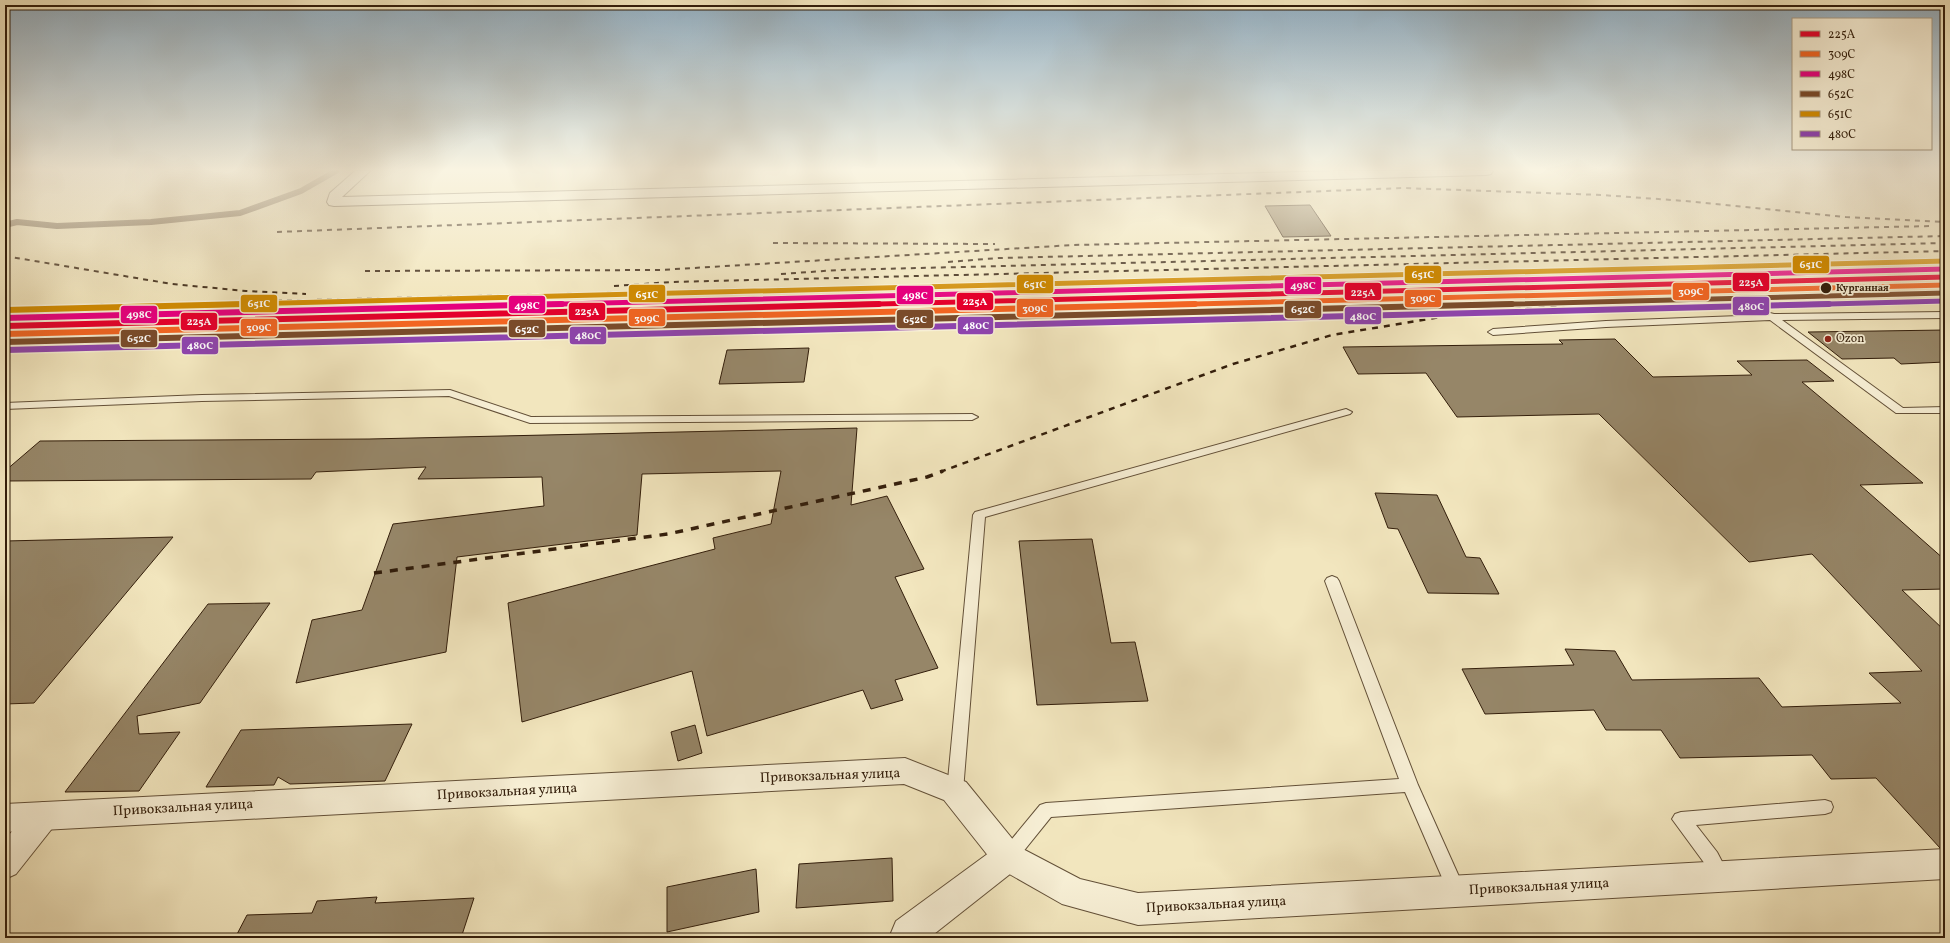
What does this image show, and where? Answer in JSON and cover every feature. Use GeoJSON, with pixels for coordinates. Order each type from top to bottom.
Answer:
{"type":"FeatureCollection","features":[{"type":"Feature","properties":{"kind":"street","name":"Привокзальная улица"},"geometry":{"type":"LineString","coordinates":[[5,818],[905,771],[955,791],[1008,857],[1074,892],[1138,909],[1945,864]]}},
{"type":"Feature","properties":{"kind":"street"},"geometry":{"type":"LineString","coordinates":[[5,864],[43,816]]}},
{"type":"Feature","properties":{"kind":"street"},"geometry":{"type":"LineString","coordinates":[[910,938],[908,933],[1008,857]]}},
{"type":"Feature","properties":{"kind":"lane"},"geometry":{"type":"LineString","coordinates":[[1493,332],[1555,327],[1770,316],[1945,315]]}},
{"type":"Feature","properties":{"kind":"lane"},"geometry":{"type":"LineString","coordinates":[[1770,316],[1900,411],[1945,410]]}},
{"type":"Feature","properties":{"kind":"lane"},"geometry":{"type":"LineString","coordinates":[[5,406],[202,398],[450,393],[530,420],[972,417]]}},
{"type":"Feature","properties":{"kind":"lane"},"geometry":{"type":"LineString","coordinates":[[955,791],[978,515],[1346,412]]}},
{"type":"Feature","properties":{"kind":"lane"},"geometry":{"type":"LineString","coordinates":[[1332,581],[1410,785],[1457,891]]}},
{"type":"Feature","properties":{"kind":"lane"},"geometry":{"type":"LineString","coordinates":[[1008,857],[1046,810],[1410,785]]}},
{"type":"Feature","properties":{"kind":"lane"},"geometry":{"type":"LineString","coordinates":[[1720,876],[1711,858],[1681,819],[1825,807]]}},
{"type":"Feature","properties":{"kind":"building"},"geometry":{"type":"Polygon","coordinates":[[[1270,215],[1317,215],[1331,236],[1283,237],[1270,215]]]}},
{"type":"Feature","properties":{"kind":"building"},"geometry":{"type":"Polygon","coordinates":[[[1945,330],[1945,362],[1901,364],[1894,358],[1842,359],[1808,332],[1945,330]]]}},
{"type":"Feature","properties":{"kind":"building"},"geometry":{"type":"Polygon","coordinates":[[[1615,339],[1653,377],[1752,375],[1737,361],[1807,360],[1834,381],[1802,382],[1923,483],[1860,485],[1945,560],[1945,589],[1902,590],[1945,631],[1945,848],[1940,848],[1876,778],[1831,779],[1812,755],[1680,758],[1661,730],[1606,730],[1594,710],[1485,714],[1462,669],[1574,665],[1565,649],[1615,651],[1632,680],[1759,678],[1782,707],[1901,703],[1869,673],[1922,671],[1812,554],[1749,562],[1599,414],[1457,417],[1426,373],[1358,374],[1343,347],[1563,344],[1559,340],[1615,339]]]}},
{"type":"Feature","properties":{"kind":"building"},"geometry":{"type":"Polygon","coordinates":[[[809,348],[804,382],[719,384],[727,350],[809,348]]]}},
{"type":"Feature","properties":{"kind":"building"},"geometry":{"type":"Polygon","coordinates":[[[857,428],[851,505],[887,496],[924,569],[895,577],[938,668],[895,680],[903,700],[871,709],[863,690],[707,736],[692,671],[522,722],[508,603],[715,549],[713,538],[771,524],[781,471],[642,474],[637,535],[457,557],[446,652],[296,683],[312,620],[362,610],[393,524],[544,506],[542,477],[418,479],[426,467],[316,472],[311,479],[5,481],[5,471],[40,441],[369,439],[857,428]]]}},
{"type":"Feature","properties":{"kind":"building"},"geometry":{"type":"Polygon","coordinates":[[[1375,493],[1437,495],[1466,557],[1480,558],[1499,594],[1428,593],[1398,529],[1388,528],[1375,493]]]}},
{"type":"Feature","properties":{"kind":"building"},"geometry":{"type":"Polygon","coordinates":[[[173,537],[34,703],[5,704],[5,541],[173,537]]]}},
{"type":"Feature","properties":{"kind":"building"},"geometry":{"type":"Polygon","coordinates":[[[1092,539],[1111,643],[1135,642],[1148,701],[1037,705],[1019,541],[1092,539]]]}},
{"type":"Feature","properties":{"kind":"building"},"geometry":{"type":"Polygon","coordinates":[[[270,603],[200,703],[137,716],[139,734],[180,732],[139,791],[65,792],[208,604],[270,603]]]}},
{"type":"Feature","properties":{"kind":"building"},"geometry":{"type":"Polygon","coordinates":[[[412,724],[385,781],[290,784],[278,777],[274,785],[206,787],[241,730],[412,724]]]}},
{"type":"Feature","properties":{"kind":"building"},"geometry":{"type":"Polygon","coordinates":[[[695,725],[702,753],[678,761],[671,732],[695,725]]]}},
{"type":"Feature","properties":{"kind":"building"},"geometry":{"type":"Polygon","coordinates":[[[892,858],[893,901],[796,908],[799,864],[892,858]]]}},
{"type":"Feature","properties":{"kind":"building"},"geometry":{"type":"Polygon","coordinates":[[[756,869],[759,912],[667,932],[667,887],[756,869]]]}},
{"type":"Feature","properties":{"kind":"building"},"geometry":{"type":"Polygon","coordinates":[[[377,897],[375,903],[474,898],[461,938],[235,938],[247,915],[312,913],[317,901],[377,897]]]}},
{"type":"Feature","properties":{"kind":"waterway"},"geometry":{"type":"LineString","coordinates":[[5,225],[17,222],[57,226],[151,222],[220,215]]}},
{"type":"Feature","properties":{"kind":"railway"},"geometry":{"type":"LineString","coordinates":[[277,232],[712,215]]}},
{"type":"Feature","properties":{"kind":"railway"},"geometry":{"type":"LineString","coordinates":[[1826,215],[1945,222]]}},
{"type":"Feature","properties":{"kind":"railway"},"geometry":{"type":"LineString","coordinates":[[365,271],[660,270],[1073,245],[1931,226]]}},
{"type":"Feature","properties":{"kind":"railway"},"geometry":{"type":"LineString","coordinates":[[948,262],[998,258],[1945,236]]}},
{"type":"Feature","properties":{"kind":"railway"},"geometry":{"type":"LineString","coordinates":[[773,243],[995,244]]}},
{"type":"Feature","properties":{"kind":"railway"},"geometry":{"type":"LineString","coordinates":[[781,274],[838,270],[1945,243]]}},
{"type":"Feature","properties":{"kind":"railway"},"geometry":{"type":"LineString","coordinates":[[614,286],[671,282],[1945,251]]}},
{"type":"Feature","properties":{"kind":"railway"},"geometry":{"type":"LineString","coordinates":[[5,256],[172,284],[246,291],[306,294]]}},
{"type":"Feature","properties":{"kind":"railway"},"geometry":{"type":"LineString","coordinates":[[99,305],[1945,261]]}},
{"type":"Feature","properties":{"kind":"railway"},"geometry":{"type":"LineString","coordinates":[[1562,305],[1596,302]]}},
{"type":"Feature","properties":{"kind":"railway"},"geometry":{"type":"LineString","coordinates":[[99,305],[112,304]]}},
{"type":"Feature","properties":{"kind":"railway"},"geometry":{"type":"LineString","coordinates":[[940,472],[1233,364],[1332,335],[1459,314],[1574,304]]}},
{"type":"Feature","properties":{"kind":"railway"},"geometry":{"type":"LineString","coordinates":[[5,312],[99,305]]}},
{"type":"Feature","properties":{"kind":"railway"},"geometry":{"type":"LineString","coordinates":[[613,337],[1428,315]]}},
{"type":"Feature","properties":{"kind":"railway"},"geometry":{"type":"LineString","coordinates":[[374,573],[668,534],[927,477],[943,471]]}},
{"type":"Feature","properties":{"kind":"transit line","name":"651С"},"geometry":{"type":"LineString","coordinates":[[5,310],[1945,261]]}},
{"type":"Feature","properties":{"kind":"transit line","name":"498С"},"geometry":{"type":"LineString","coordinates":[[5,318],[1945,269]]}},
{"type":"Feature","properties":{"kind":"transit line","name":"225А"},"geometry":{"type":"LineString","coordinates":[[5,326],[1945,277]]}},
{"type":"Feature","properties":{"kind":"transit line","name":"309С"},"geometry":{"type":"LineString","coordinates":[[5,334],[1945,285]]}},
{"type":"Feature","properties":{"kind":"transit line","name":"652С"},"geometry":{"type":"LineString","coordinates":[[5,342],[1945,293]]}},
{"type":"Feature","properties":{"kind":"transit line","name":"480С"},"geometry":{"type":"LineString","coordinates":[[6,350],[1945,301]]}},
{"type":"Feature","properties":{"kind":"place","name":"Курганная"},"geometry":{"type":"Point","coordinates":[1826,288]}},
{"type":"Feature","properties":{"kind":"place","name":"Ozon"},"geometry":{"type":"Point","coordinates":[1828,339]}}]}
